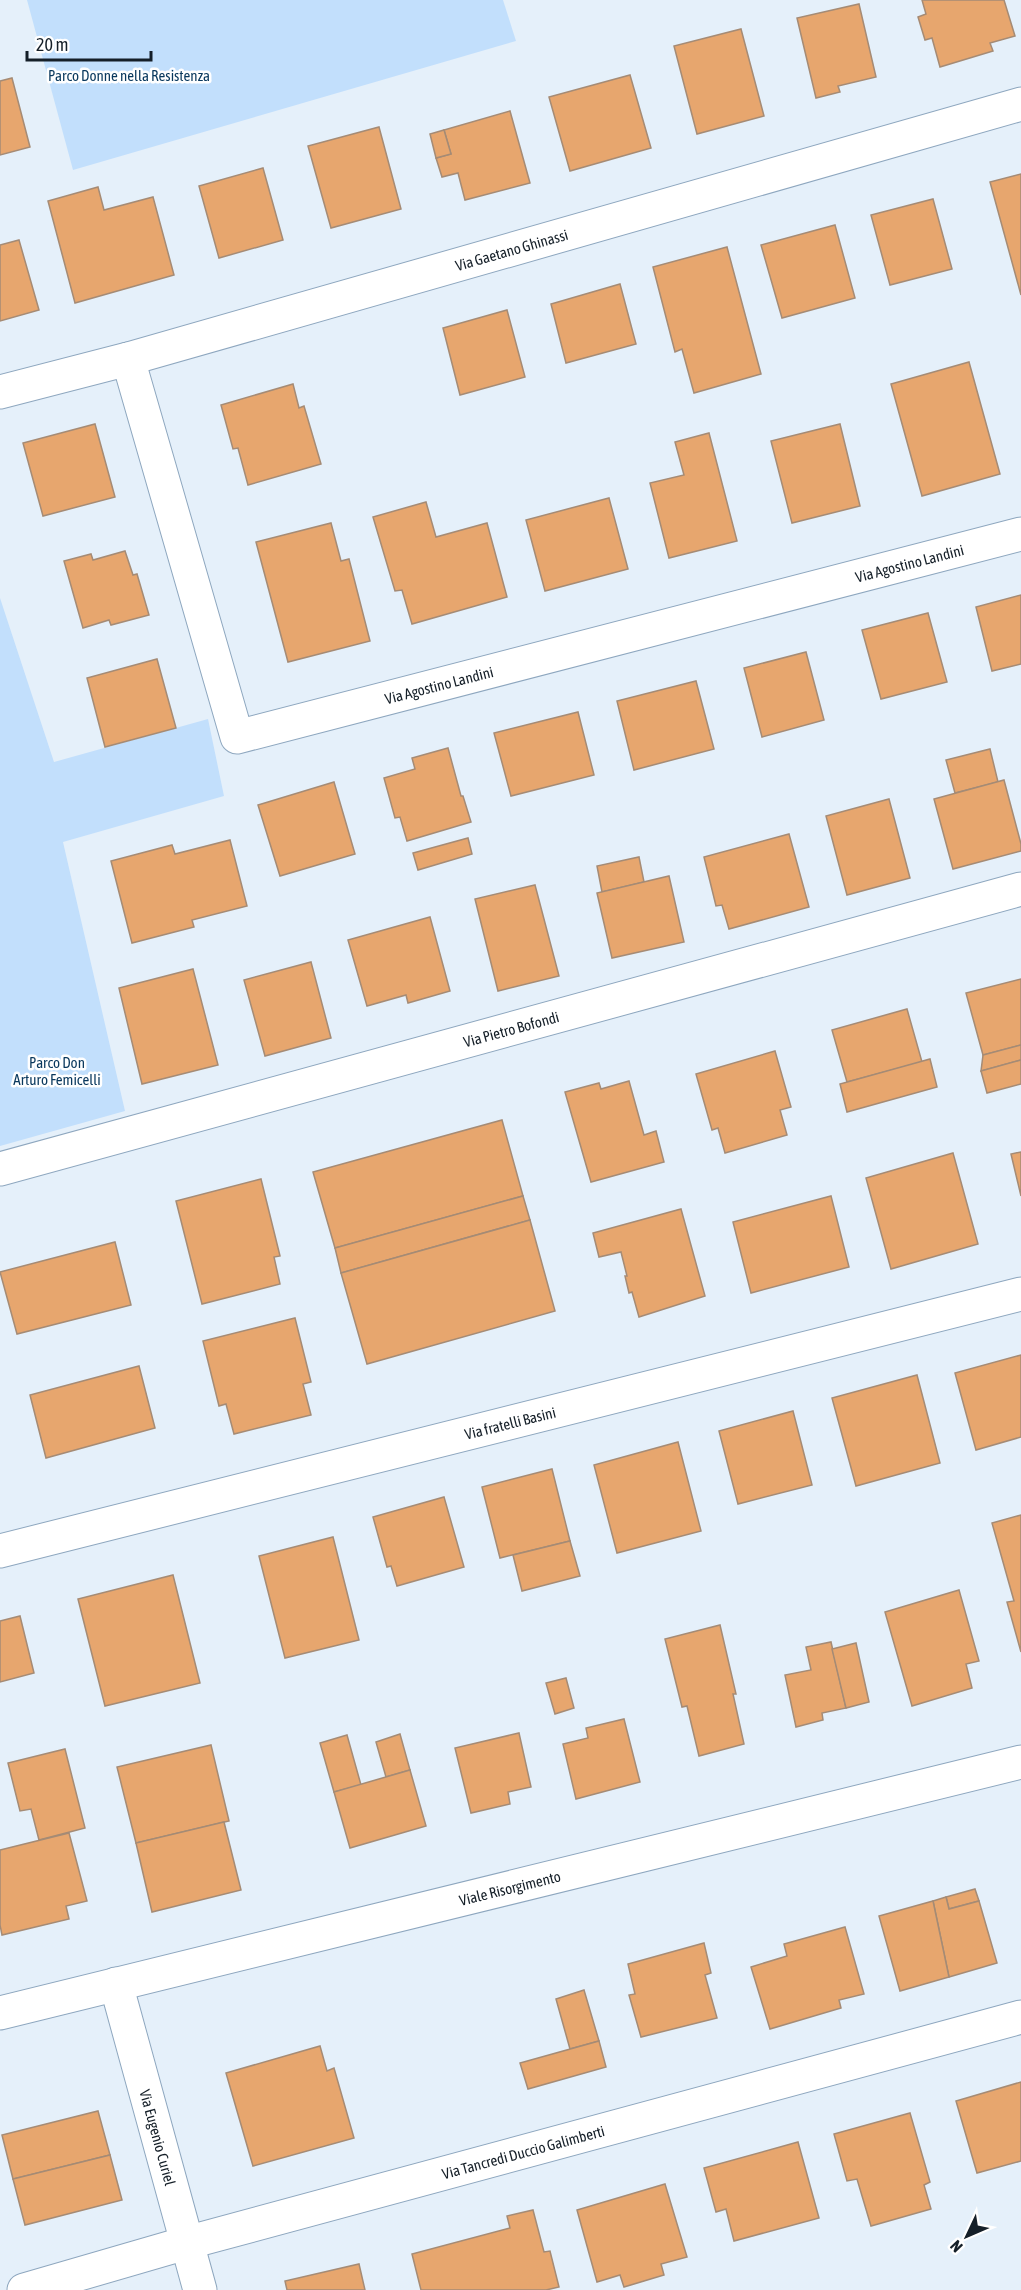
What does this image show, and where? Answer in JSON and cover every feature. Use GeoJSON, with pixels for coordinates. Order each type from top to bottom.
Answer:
{"type":"FeatureCollection","features":[{"type":"Feature","properties":{"kind":"street","name":"Via Gaetano Ghinassi"},"geometry":{"type":"LineString","coordinates":[[0,392],[128,359],[1021,104]]}},
{"type":"Feature","properties":{"kind":"street","name":"Via Agostino Landini"},"geometry":{"type":"LineString","coordinates":[[128,359],[237,738],[1021,534]]}},
{"type":"Feature","properties":{"kind":"street","name":"Via Pietro Bofondi"},"geometry":{"type":"LineString","coordinates":[[0,1169],[1021,889]]}},
{"type":"Feature","properties":{"kind":"street","name":"Via fratelli Basini"},"geometry":{"type":"LineString","coordinates":[[0,1551],[1021,1294]]}},
{"type":"Feature","properties":{"kind":"street","name":"Viale Risorgimento"},"geometry":{"type":"LineString","coordinates":[[0,2013],[1021,1762]]}},
{"type":"Feature","properties":{"kind":"street","name":"Via Eugenio Curiel"},"geometry":{"type":"LineString","coordinates":[[116,1984],[200,2290]]}},
{"type":"Feature","properties":{"kind":"street","name":"Via Tancredi Duccio Galimberti"},"geometry":{"type":"LineString","coordinates":[[24,2290],[186,2243],[1021,2017]]}},
{"type":"Feature","properties":{"kind":"green space","name":"Parco Donne nella Resistenza"},"geometry":{"type":"Polygon","coordinates":[[[27,0],[503,0],[516,41],[73,170],[27,0]]]}},
{"type":"Feature","properties":{"kind":"green space","name":"Parco Don Arturo Femicelli"},"geometry":{"type":"Polygon","coordinates":[[[0,598],[54,762],[208,719],[224,796],[63,842],[125,1111],[0,1146],[0,598]]]}},
{"type":"Feature","properties":{"kind":"building"},"geometry":{"type":"Polygon","coordinates":[[[922,0],[1004,0],[1015,36],[990,43],[993,51],[940,67],[932,38],[925,40],[918,17],[926,14],[922,0]]]}},
{"type":"Feature","properties":{"kind":"building"},"geometry":{"type":"Polygon","coordinates":[[[859,4],[876,77],[838,86],[840,92],[816,98],[797,18],[859,4]]]}},
{"type":"Feature","properties":{"kind":"building"},"geometry":{"type":"Polygon","coordinates":[[[741,29],[764,116],[697,134],[674,46],[741,29]]]}},
{"type":"Feature","properties":{"kind":"building"},"geometry":{"type":"Polygon","coordinates":[[[630,75],[651,148],[570,171],[549,97],[630,75]]]}},
{"type":"Feature","properties":{"kind":"building"},"geometry":{"type":"Polygon","coordinates":[[[12,78],[30,147],[0,155],[0,81],[12,78]]]}},
{"type":"Feature","properties":{"kind":"building"},"geometry":{"type":"Polygon","coordinates":[[[510,111],[530,183],[465,200],[458,173],[442,177],[436,158],[451,154],[444,130],[510,111]]]}},
{"type":"Feature","properties":{"kind":"building"},"geometry":{"type":"Polygon","coordinates":[[[379,127],[401,209],[331,228],[308,146],[379,127]]]}},
{"type":"Feature","properties":{"kind":"building"},"geometry":{"type":"Polygon","coordinates":[[[444,130],[451,154],[436,158],[430,134],[444,130]]]}},
{"type":"Feature","properties":{"kind":"building"},"geometry":{"type":"Polygon","coordinates":[[[263,168],[283,240],[219,258],[199,186],[263,168]]]}},
{"type":"Feature","properties":{"kind":"building"},"geometry":{"type":"Polygon","coordinates":[[[1021,174],[1021,295],[990,182],[1021,174]]]}},
{"type":"Feature","properties":{"kind":"building"},"geometry":{"type":"Polygon","coordinates":[[[98,187],[104,210],[153,197],[174,275],[75,303],[48,201],[98,187]]]}},
{"type":"Feature","properties":{"kind":"building"},"geometry":{"type":"Polygon","coordinates":[[[933,199],[952,269],[890,285],[871,215],[933,199]]]}},
{"type":"Feature","properties":{"kind":"building"},"geometry":{"type":"Polygon","coordinates":[[[835,225],[855,298],[782,318],[761,245],[835,225]]]}},
{"type":"Feature","properties":{"kind":"building"},"geometry":{"type":"Polygon","coordinates":[[[19,240],[39,310],[0,321],[0,245],[19,240]]]}},
{"type":"Feature","properties":{"kind":"building"},"geometry":{"type":"Polygon","coordinates":[[[727,247],[761,374],[694,393],[682,349],[675,352],[653,267],[727,247]]]}},
{"type":"Feature","properties":{"kind":"building"},"geometry":{"type":"Polygon","coordinates":[[[620,284],[636,344],[566,363],[551,304],[620,284]]]}},
{"type":"Feature","properties":{"kind":"building"},"geometry":{"type":"Polygon","coordinates":[[[507,310],[525,377],[460,395],[443,328],[507,310]]]}},
{"type":"Feature","properties":{"kind":"building"},"geometry":{"type":"Polygon","coordinates":[[[969,362],[1000,474],[922,496],[891,384],[969,362]]]}},
{"type":"Feature","properties":{"kind":"building"},"geometry":{"type":"Polygon","coordinates":[[[293,384],[299,408],[304,406],[321,464],[248,485],[238,448],[233,449],[221,405],[293,384]]]}},
{"type":"Feature","properties":{"kind":"building"},"geometry":{"type":"Polygon","coordinates":[[[95,424],[115,497],[43,516],[23,443],[95,424]]]}},
{"type":"Feature","properties":{"kind":"building"},"geometry":{"type":"Polygon","coordinates":[[[840,424],[860,506],[792,523],[771,441],[840,424]]]}},
{"type":"Feature","properties":{"kind":"building"},"geometry":{"type":"Polygon","coordinates":[[[709,433],[737,541],[669,558],[650,483],[684,475],[675,442],[709,433]]]}},
{"type":"Feature","properties":{"kind":"building"},"geometry":{"type":"Polygon","coordinates":[[[609,498],[628,569],[545,591],[526,520],[609,498]]]}},
{"type":"Feature","properties":{"kind":"building"},"geometry":{"type":"Polygon","coordinates":[[[426,502],[436,537],[487,523],[507,597],[412,624],[402,590],[395,591],[373,517],[426,502]]]}},
{"type":"Feature","properties":{"kind":"building"},"geometry":{"type":"Polygon","coordinates":[[[331,523],[341,561],[349,559],[370,641],[288,662],[256,542],[331,523]]]}},
{"type":"Feature","properties":{"kind":"building"},"geometry":{"type":"Polygon","coordinates":[[[125,551],[133,575],[137,574],[149,615],[111,625],[109,620],[83,628],[64,561],[91,554],[93,560],[125,551]]]}},
{"type":"Feature","properties":{"kind":"building"},"geometry":{"type":"Polygon","coordinates":[[[1021,595],[1021,664],[992,671],[976,607],[1021,595]]]}},
{"type":"Feature","properties":{"kind":"building"},"geometry":{"type":"Polygon","coordinates":[[[928,613],[947,682],[881,699],[862,630],[928,613]]]}},
{"type":"Feature","properties":{"kind":"building"},"geometry":{"type":"Polygon","coordinates":[[[806,652],[824,720],[762,737],[744,668],[806,652]]]}},
{"type":"Feature","properties":{"kind":"building"},"geometry":{"type":"Polygon","coordinates":[[[157,659],[176,728],[105,747],[87,678],[157,659]]]}},
{"type":"Feature","properties":{"kind":"building"},"geometry":{"type":"Polygon","coordinates":[[[696,681],[714,749],[634,770],[617,701],[696,681]]]}},
{"type":"Feature","properties":{"kind":"building"},"geometry":{"type":"Polygon","coordinates":[[[578,712],[594,775],[511,796],[494,733],[578,712]]]}},
{"type":"Feature","properties":{"kind":"building"},"geometry":{"type":"Polygon","coordinates":[[[448,748],[461,796],[463,796],[471,822],[407,841],[400,817],[395,818],[384,778],[415,769],[412,758],[448,748]]]}},
{"type":"Feature","properties":{"kind":"building"},"geometry":{"type":"Polygon","coordinates":[[[990,749],[998,782],[955,793],[946,760],[990,749]]]}},
{"type":"Feature","properties":{"kind":"building"},"geometry":{"type":"Polygon","coordinates":[[[1004,780],[1021,851],[953,869],[934,799],[1004,780]]]}},
{"type":"Feature","properties":{"kind":"building"},"geometry":{"type":"Polygon","coordinates":[[[334,782],[355,854],[280,876],[258,805],[334,782]]]}},
{"type":"Feature","properties":{"kind":"building"},"geometry":{"type":"Polygon","coordinates":[[[889,799],[910,878],[847,895],[826,816],[889,799]]]}},
{"type":"Feature","properties":{"kind":"building"},"geometry":{"type":"Polygon","coordinates":[[[789,834],[809,907],[729,929],[722,905],[716,906],[704,857],[789,834]]]}},
{"type":"Feature","properties":{"kind":"building"},"geometry":{"type":"Polygon","coordinates":[[[468,838],[472,854],[418,870],[413,853],[468,838]]]}},
{"type":"Feature","properties":{"kind":"building"},"geometry":{"type":"Polygon","coordinates":[[[230,840],[247,906],[192,920],[194,927],[132,943],[111,861],[172,845],[175,854],[230,840]]]}},
{"type":"Feature","properties":{"kind":"building"},"geometry":{"type":"Polygon","coordinates":[[[639,857],[644,882],[602,892],[597,866],[639,857]]]}},
{"type":"Feature","properties":{"kind":"building"},"geometry":{"type":"Polygon","coordinates":[[[669,876],[684,942],[612,958],[597,893],[669,876]]]}},
{"type":"Feature","properties":{"kind":"building"},"geometry":{"type":"Polygon","coordinates":[[[535,885],[559,976],[498,991],[475,899],[535,885]]]}},
{"type":"Feature","properties":{"kind":"building"},"geometry":{"type":"Polygon","coordinates":[[[430,917],[450,991],[408,1003],[406,995],[367,1006],[348,940],[430,917]]]}},
{"type":"Feature","properties":{"kind":"building"},"geometry":{"type":"Polygon","coordinates":[[[311,962],[331,1038],[265,1056],[244,980],[311,962]]]}},
{"type":"Feature","properties":{"kind":"building"},"geometry":{"type":"Polygon","coordinates":[[[193,969],[218,1065],[142,1084],[119,988],[193,969]]]}},
{"type":"Feature","properties":{"kind":"building"},"geometry":{"type":"Polygon","coordinates":[[[1021,979],[1021,1045],[983,1055],[966,993],[1021,979]]]}},
{"type":"Feature","properties":{"kind":"building"},"geometry":{"type":"Polygon","coordinates":[[[907,1009],[922,1062],[847,1082],[832,1030],[907,1009]]]}},
{"type":"Feature","properties":{"kind":"building"},"geometry":{"type":"Polygon","coordinates":[[[1021,1045],[1021,1060],[981,1071],[983,1055],[1021,1045]]]}},
{"type":"Feature","properties":{"kind":"building"},"geometry":{"type":"Polygon","coordinates":[[[775,1051],[791,1107],[780,1110],[787,1135],[725,1153],[718,1128],[712,1130],[696,1074],[775,1051]]]}},
{"type":"Feature","properties":{"kind":"building"},"geometry":{"type":"Polygon","coordinates":[[[930,1059],[937,1087],[847,1112],[840,1084],[930,1059]]]}},
{"type":"Feature","properties":{"kind":"building"},"geometry":{"type":"Polygon","coordinates":[[[1021,1060],[1021,1084],[987,1093],[981,1071],[1021,1060]]]}},
{"type":"Feature","properties":{"kind":"building"},"geometry":{"type":"Polygon","coordinates":[[[629,1081],[644,1135],[656,1131],[664,1162],[591,1182],[565,1092],[599,1083],[601,1089],[629,1081]]]}},
{"type":"Feature","properties":{"kind":"building"},"geometry":{"type":"Polygon","coordinates":[[[502,1120],[523,1196],[335,1248],[313,1172],[502,1120]]]}},
{"type":"Feature","properties":{"kind":"building"},"geometry":{"type":"Polygon","coordinates":[[[1021,1152],[1021,1196],[1011,1154],[1021,1152]]]}},
{"type":"Feature","properties":{"kind":"building"},"geometry":{"type":"Polygon","coordinates":[[[953,1153],[978,1244],[891,1269],[866,1178],[953,1153]]]}},
{"type":"Feature","properties":{"kind":"building"},"geometry":{"type":"Polygon","coordinates":[[[261,1179],[280,1256],[274,1257],[280,1284],[202,1304],[176,1201],[261,1179]]]}},
{"type":"Feature","properties":{"kind":"building"},"geometry":{"type":"Polygon","coordinates":[[[523,1196],[530,1220],[341,1273],[335,1248],[523,1196]]]}},
{"type":"Feature","properties":{"kind":"building"},"geometry":{"type":"Polygon","coordinates":[[[831,1196],[849,1267],[751,1293],[733,1222],[831,1196]]]}},
{"type":"Feature","properties":{"kind":"building"},"geometry":{"type":"Polygon","coordinates":[[[681,1209],[705,1296],[639,1317],[632,1292],[629,1293],[621,1252],[599,1257],[593,1233],[681,1209]]]}},
{"type":"Feature","properties":{"kind":"building"},"geometry":{"type":"Polygon","coordinates":[[[530,1220],[555,1311],[367,1364],[341,1273],[530,1220]]]}},
{"type":"Feature","properties":{"kind":"building"},"geometry":{"type":"Polygon","coordinates":[[[115,1242],[131,1305],[17,1334],[0,1272],[115,1242]]]}},
{"type":"Feature","properties":{"kind":"building"},"geometry":{"type":"Polygon","coordinates":[[[295,1318],[311,1382],[303,1384],[311,1415],[234,1434],[226,1404],[219,1406],[203,1341],[295,1318]]]}},
{"type":"Feature","properties":{"kind":"building"},"geometry":{"type":"Polygon","coordinates":[[[1021,1355],[1021,1437],[976,1450],[955,1373],[1021,1355]]]}},
{"type":"Feature","properties":{"kind":"building"},"geometry":{"type":"Polygon","coordinates":[[[139,1366],[155,1428],[46,1458],[30,1395],[139,1366]]]}},
{"type":"Feature","properties":{"kind":"building"},"geometry":{"type":"Polygon","coordinates":[[[917,1375],[940,1463],[856,1486],[832,1398],[917,1375]]]}},
{"type":"Feature","properties":{"kind":"building"},"geometry":{"type":"Polygon","coordinates":[[[793,1411],[812,1485],[738,1504],[719,1431],[793,1411]]]}},
{"type":"Feature","properties":{"kind":"building"},"geometry":{"type":"Polygon","coordinates":[[[678,1442],[701,1531],[617,1553],[594,1465],[678,1442]]]}},
{"type":"Feature","properties":{"kind":"building"},"geometry":{"type":"Polygon","coordinates":[[[552,1469],[570,1541],[500,1558],[482,1487],[552,1469]]]}},
{"type":"Feature","properties":{"kind":"building"},"geometry":{"type":"Polygon","coordinates":[[[444,1497],[464,1567],[397,1586],[391,1566],[387,1567],[373,1517],[444,1497]]]}},
{"type":"Feature","properties":{"kind":"building"},"geometry":{"type":"Polygon","coordinates":[[[1021,1515],[1021,1652],[1007,1602],[1014,1601],[992,1523],[1021,1515]]]}},
{"type":"Feature","properties":{"kind":"building"},"geometry":{"type":"Polygon","coordinates":[[[333,1537],[359,1640],[285,1658],[259,1556],[333,1537]]]}},
{"type":"Feature","properties":{"kind":"building"},"geometry":{"type":"Polygon","coordinates":[[[570,1541],[580,1576],[522,1591],[513,1555],[570,1541]]]}},
{"type":"Feature","properties":{"kind":"building"},"geometry":{"type":"Polygon","coordinates":[[[173,1575],[200,1683],[105,1706],[78,1599],[173,1575]]]}},
{"type":"Feature","properties":{"kind":"building"},"geometry":{"type":"Polygon","coordinates":[[[959,1590],[979,1661],[966,1664],[972,1688],[912,1706],[885,1612],[959,1590]]]}},
{"type":"Feature","properties":{"kind":"building"},"geometry":{"type":"Polygon","coordinates":[[[20,1616],[34,1673],[0,1682],[0,1621],[20,1616]]]}},
{"type":"Feature","properties":{"kind":"building"},"geometry":{"type":"Polygon","coordinates":[[[720,1625],[736,1694],[733,1694],[744,1744],[699,1756],[687,1706],[682,1707],[665,1639],[720,1625]]]}},
{"type":"Feature","properties":{"kind":"building"},"geometry":{"type":"Polygon","coordinates":[[[831,1642],[846,1708],[822,1713],[823,1720],[796,1727],[785,1675],[811,1670],[806,1647],[831,1642]]]}},
{"type":"Feature","properties":{"kind":"building"},"geometry":{"type":"Polygon","coordinates":[[[856,1643],[869,1702],[846,1708],[832,1649],[856,1643]]]}},
{"type":"Feature","properties":{"kind":"building"},"geometry":{"type":"Polygon","coordinates":[[[566,1678],[574,1708],[555,1714],[546,1683],[566,1678]]]}},
{"type":"Feature","properties":{"kind":"building"},"geometry":{"type":"Polygon","coordinates":[[[624,1719],[640,1782],[576,1799],[563,1744],[588,1738],[586,1728],[624,1719]]]}},
{"type":"Feature","properties":{"kind":"building"},"geometry":{"type":"Polygon","coordinates":[[[519,1733],[531,1787],[508,1792],[510,1804],[471,1813],[455,1748],[519,1733]]]}},
{"type":"Feature","properties":{"kind":"building"},"geometry":{"type":"Polygon","coordinates":[[[400,1734],[410,1770],[386,1777],[376,1742],[400,1734]]]}},
{"type":"Feature","properties":{"kind":"building"},"geometry":{"type":"Polygon","coordinates":[[[347,1735],[361,1785],[334,1792],[320,1743],[347,1735]]]}},
{"type":"Feature","properties":{"kind":"building"},"geometry":{"type":"Polygon","coordinates":[[[211,1745],[229,1821],[136,1843],[117,1767],[211,1745]]]}},
{"type":"Feature","properties":{"kind":"building"},"geometry":{"type":"Polygon","coordinates":[[[65,1749],[85,1828],[39,1840],[31,1809],[20,1811],[8,1763],[65,1749]]]}},
{"type":"Feature","properties":{"kind":"building"},"geometry":{"type":"Polygon","coordinates":[[[410,1770],[426,1826],[350,1848],[334,1792],[410,1770]]]}},
{"type":"Feature","properties":{"kind":"building"},"geometry":{"type":"Polygon","coordinates":[[[224,1822],[241,1890],[152,1912],[136,1843],[224,1822]]]}},
{"type":"Feature","properties":{"kind":"building"},"geometry":{"type":"Polygon","coordinates":[[[69,1833],[87,1901],[66,1906],[69,1919],[2,1935],[0,1850],[69,1833]]]}},
{"type":"Feature","properties":{"kind":"building"},"geometry":{"type":"Polygon","coordinates":[[[975,1889],[979,1901],[949,1909],[946,1897],[975,1889]]]}},
{"type":"Feature","properties":{"kind":"building"},"geometry":{"type":"Polygon","coordinates":[[[946,1897],[949,1909],[979,1901],[997,1963],[949,1977],[933,1901],[946,1897]]]}},
{"type":"Feature","properties":{"kind":"building"},"geometry":{"type":"Polygon","coordinates":[[[933,1901],[949,1977],[900,1991],[879,1916],[933,1901]]]}},
{"type":"Feature","properties":{"kind":"building"},"geometry":{"type":"Polygon","coordinates":[[[845,1927],[864,1994],[839,2000],[841,2008],[770,2029],[751,1967],[787,1956],[784,1944],[845,1927]]]}},
{"type":"Feature","properties":{"kind":"building"},"geometry":{"type":"Polygon","coordinates":[[[704,1943],[711,1973],[705,1975],[717,2018],[641,2037],[629,1995],[635,1994],[628,1964],[704,1943]]]}},
{"type":"Feature","properties":{"kind":"building"},"geometry":{"type":"Polygon","coordinates":[[[584,1990],[599,2041],[570,2049],[556,1999],[584,1990]]]}},
{"type":"Feature","properties":{"kind":"building"},"geometry":{"type":"Polygon","coordinates":[[[599,2041],[606,2067],[528,2089],[520,2063],[599,2041]]]}},
{"type":"Feature","properties":{"kind":"building"},"geometry":{"type":"Polygon","coordinates":[[[320,2046],[327,2071],[334,2068],[354,2138],[253,2166],[226,2073],[320,2046]]]}},
{"type":"Feature","properties":{"kind":"building"},"geometry":{"type":"Polygon","coordinates":[[[1021,2082],[1021,2161],[977,2173],[956,2101],[1021,2082]]]}},
{"type":"Feature","properties":{"kind":"building"},"geometry":{"type":"Polygon","coordinates":[[[98,2111],[110,2155],[13,2179],[2,2135],[98,2111]]]}},
{"type":"Feature","properties":{"kind":"building"},"geometry":{"type":"Polygon","coordinates":[[[910,2113],[930,2182],[924,2185],[931,2209],[871,2226],[857,2179],[847,2181],[834,2134],[910,2113]]]}},
{"type":"Feature","properties":{"kind":"building"},"geometry":{"type":"Polygon","coordinates":[[[798,2142],[819,2218],[734,2241],[726,2209],[716,2212],[704,2168],[798,2142]]]}},
{"type":"Feature","properties":{"kind":"building"},"geometry":{"type":"Polygon","coordinates":[[[110,2155],[122,2200],[25,2225],[13,2179],[110,2155]]]}},
{"type":"Feature","properties":{"kind":"building"},"geometry":{"type":"Polygon","coordinates":[[[665,2184],[687,2257],[661,2264],[664,2275],[624,2287],[620,2275],[597,2282],[577,2210],[665,2184]]]}},
{"type":"Feature","properties":{"kind":"building"},"geometry":{"type":"Polygon","coordinates":[[[533,2210],[544,2252],[550,2251],[559,2287],[546,2290],[421,2290],[412,2254],[510,2228],[507,2216],[533,2210]]]}},
{"type":"Feature","properties":{"kind":"building"},"geometry":{"type":"Polygon","coordinates":[[[359,2264],[365,2290],[287,2290],[285,2281],[359,2264]]]}}]}
